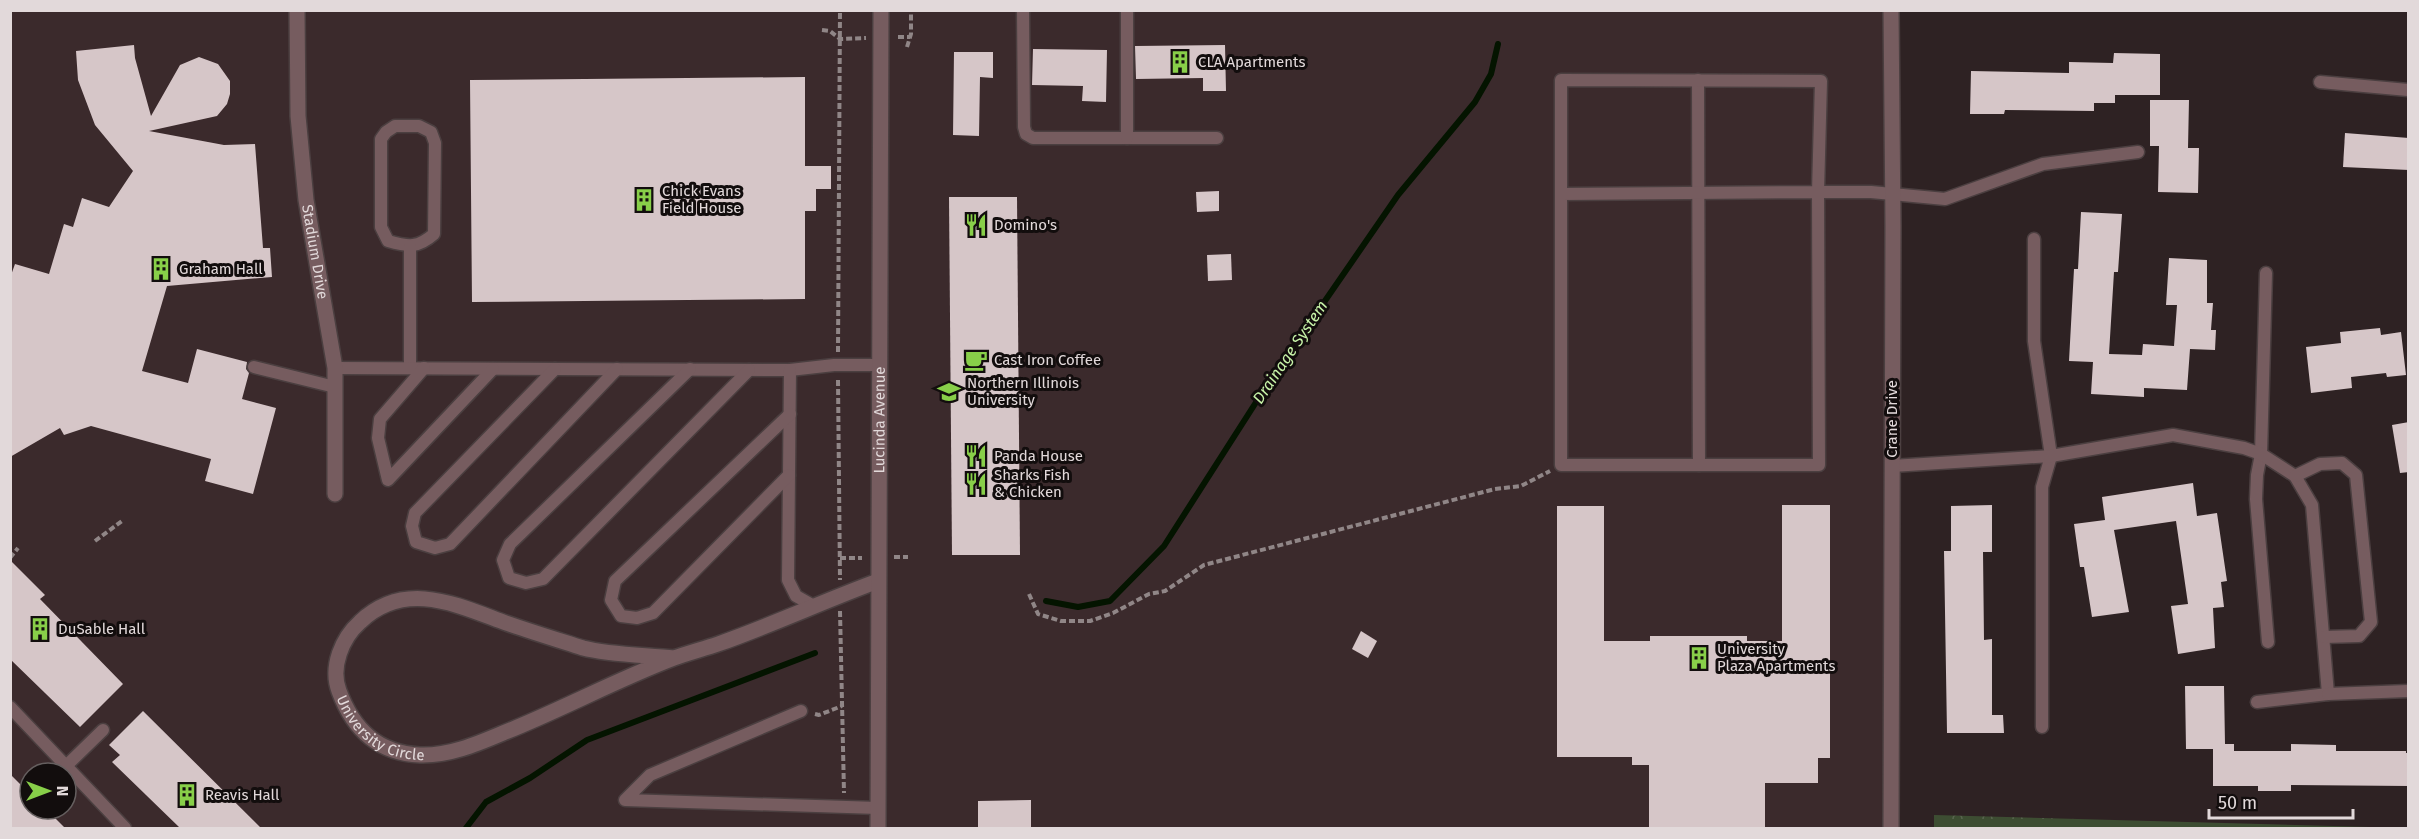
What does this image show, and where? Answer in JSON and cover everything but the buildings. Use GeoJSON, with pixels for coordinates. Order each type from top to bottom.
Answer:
{"type":"FeatureCollection","features":[{"type":"Feature","properties":{"kind":"street","name":"Stadium Drive"},"geometry":{"type":"LineString","coordinates":[[297,10],[298,116],[306,200],[335,368],[335,494]]}},
{"type":"Feature","properties":{"kind":"street","name":"Lucinda Avenue"},"geometry":{"type":"LineString","coordinates":[[878,828],[881,10]]}},
{"type":"Feature","properties":{"kind":"street","name":"Crane Drive"},"geometry":{"type":"LineString","coordinates":[[1891,10],[1893,194],[1891,828]]}},
{"type":"Feature","properties":{"kind":"street","name":"University Circle"},"geometry":{"type":"LineString","coordinates":[[674,658],[587,649],[528,631],[452,603],[405,599],[388,603],[370,612],[344,640],[338,664],[337,686],[352,720],[363,732],[399,753],[429,755],[476,744],[674,658],[719,644],[878,581]]}},
{"type":"Feature","properties":{"kind":"lane"},"geometry":{"type":"LineString","coordinates":[[1023,10],[1024,127],[1026,134],[1033,138],[1217,138]]}},
{"type":"Feature","properties":{"kind":"lane"},"geometry":{"type":"LineString","coordinates":[[1127,10],[1127,138]]}},
{"type":"Feature","properties":{"kind":"lane"},"geometry":{"type":"LineString","coordinates":[[1561,80],[1821,81],[1818,192],[1819,465],[1561,465],[1561,80]]}},
{"type":"Feature","properties":{"kind":"lane"},"geometry":{"type":"LineString","coordinates":[[1698,81],[1700,465]]}},
{"type":"Feature","properties":{"kind":"lane"},"geometry":{"type":"LineString","coordinates":[[2320,82],[2409,90]]}},
{"type":"Feature","properties":{"kind":"lane"},"geometry":{"type":"LineString","coordinates":[[395,126],[419,126],[430,132],[435,143],[434,234],[424,243],[410,246],[388,241],[381,227],[381,140],[386,132],[395,126]]}},
{"type":"Feature","properties":{"kind":"lane"},"geometry":{"type":"LineString","coordinates":[[1561,194],[1818,192],[1893,194],[1945,199],[2043,164],[2138,152]]}},
{"type":"Feature","properties":{"kind":"lane"},"geometry":{"type":"LineString","coordinates":[[2034,238],[2034,341],[2051,456],[2042,487],[2042,727]]}},
{"type":"Feature","properties":{"kind":"lane"},"geometry":{"type":"LineString","coordinates":[[410,246],[410,368]]}},
{"type":"Feature","properties":{"kind":"lane"},"geometry":{"type":"LineString","coordinates":[[2266,273],[2261,454],[2256,499],[2268,642]]}},
{"type":"Feature","properties":{"kind":"lane"},"geometry":{"type":"LineString","coordinates":[[335,368],[790,370],[838,365],[879,365]]}},
{"type":"Feature","properties":{"kind":"lane"},"geometry":{"type":"LineString","coordinates":[[254,367],[335,387]]}},
{"type":"Feature","properties":{"kind":"lane"},"geometry":{"type":"LineString","coordinates":[[424,368],[380,419],[378,438],[388,480],[493,369]]}},
{"type":"Feature","properties":{"kind":"lane"},"geometry":{"type":"LineString","coordinates":[[555,369],[415,513],[412,526],[416,542],[435,548],[450,544],[618,369]]}},
{"type":"Feature","properties":{"kind":"lane"},"geometry":{"type":"LineString","coordinates":[[690,369],[510,544],[503,560],[509,578],[526,583],[543,579],[749,370]]}},
{"type":"Feature","properties":{"kind":"lane"},"geometry":{"type":"LineString","coordinates":[[790,370],[788,580],[796,596],[813,605]]}},
{"type":"Feature","properties":{"kind":"lane"},"geometry":{"type":"LineString","coordinates":[[789,475],[653,613],[637,618],[621,616],[611,600],[615,581],[790,414]]}},
{"type":"Feature","properties":{"kind":"lane"},"geometry":{"type":"LineString","coordinates":[[1892,466],[2051,456],[2173,435],[2244,448],[2261,454],[2295,476],[2312,505],[2328,694]]}},
{"type":"Feature","properties":{"kind":"lane"},"geometry":{"type":"LineString","coordinates":[[2295,476],[2320,464],[2342,463],[2356,475],[2371,622],[2359,636],[2324,638]]}},
{"type":"Feature","properties":{"kind":"lane"},"geometry":{"type":"LineString","coordinates":[[2257,702],[2328,694],[2409,691]]}},
{"type":"Feature","properties":{"kind":"lane"},"geometry":{"type":"LineString","coordinates":[[10,707],[61,761]]}},
{"type":"Feature","properties":{"kind":"lane"},"geometry":{"type":"LineString","coordinates":[[801,711],[650,775],[625,800],[878,808]]}},
{"type":"Feature","properties":{"kind":"lane"},"geometry":{"type":"LineString","coordinates":[[71,761],[103,730]]}},
{"type":"Feature","properties":{"kind":"lane"},"geometry":{"type":"LineString","coordinates":[[78,779],[125,828]]}},
{"type":"Feature","properties":{"kind":"path"},"geometry":{"type":"LineString","coordinates":[[840,10],[838,365],[840,558]]}},
{"type":"Feature","properties":{"kind":"path"},"geometry":{"type":"LineString","coordinates":[[907,47],[911,34],[911,10]]}},
{"type":"Feature","properties":{"kind":"path"},"geometry":{"type":"LineString","coordinates":[[822,30],[831,31],[840,39]]}},
{"type":"Feature","properties":{"kind":"path"},"geometry":{"type":"LineString","coordinates":[[1029,594],[1038,614],[1061,621],[1090,621],[1113,613],[1149,594],[1165,591],[1204,565],[1495,489],[1521,486],[1561,465]]}},
{"type":"Feature","properties":{"kind":"path"},"geometry":{"type":"LineString","coordinates":[[95,541],[122,521]]}},
{"type":"Feature","properties":{"kind":"path"},"geometry":{"type":"LineString","coordinates":[[10,558],[18,548]]}},
{"type":"Feature","properties":{"kind":"path"},"geometry":{"type":"LineString","coordinates":[[840,622],[845,807]]}},
{"type":"Feature","properties":{"kind":"path"},"geometry":{"type":"LineString","coordinates":[[801,711],[819,715],[842,706]]}},
{"type":"Feature","properties":{"kind":"shaded area","name":"Northern Illinois University"},"geometry":{"type":"Polygon","coordinates":[[[10,11],[1891,11],[1884,828],[11,828],[10,11]]]}},
{"type":"Feature","properties":{"kind":"green space"},"geometry":{"type":"Polygon","coordinates":[[[1934,815],[2408,828],[1934,828],[1934,815]]]}},
{"type":"Feature","properties":{"kind":"waterway","name":"Drainage System"},"geometry":{"type":"LineString","coordinates":[[1046,601],[1078,607],[1110,601],[1164,546],[1269,382],[1398,195],[1475,102],[1491,74],[1498,44]]}},
{"type":"Feature","properties":{"kind":"waterway"},"geometry":{"type":"LineString","coordinates":[[466,828],[486,802],[530,778],[587,740],[815,653]]}},
{"type":"Feature","properties":{"kind":"place","name":"CLA Apartments"},"geometry":{"type":"Point","coordinates":[1180,62]}},
{"type":"Feature","properties":{"kind":"place","name":"Chick Evans Field House"},"geometry":{"type":"Point","coordinates":[644,200]}},
{"type":"Feature","properties":{"kind":"place","name":"Domino's"},"geometry":{"type":"Point","coordinates":[976,225]}},
{"type":"Feature","properties":{"kind":"place","name":"Graham Hall"},"geometry":{"type":"Point","coordinates":[161,269]}},
{"type":"Feature","properties":{"kind":"place","name":"Cast Iron Coffee"},"geometry":{"type":"Point","coordinates":[976,360]}},
{"type":"Feature","properties":{"kind":"place","name":"Northern Illinois University"},"geometry":{"type":"Point","coordinates":[949,392]}},
{"type":"Feature","properties":{"kind":"place","name":"Panda House"},"geometry":{"type":"Point","coordinates":[976,456]}},
{"type":"Feature","properties":{"kind":"place","name":"Sharks Fish & Chicken"},"geometry":{"type":"Point","coordinates":[976,484]}},
{"type":"Feature","properties":{"kind":"place","name":"DuSable Hall"},"geometry":{"type":"Point","coordinates":[40,629]}},
{"type":"Feature","properties":{"kind":"place","name":"University Plaza Apartments"},"geometry":{"type":"Point","coordinates":[1699,658]}},
{"type":"Feature","properties":{"kind":"place","name":"Reavis Hall"},"geometry":{"type":"Point","coordinates":[187,795]}}]}
